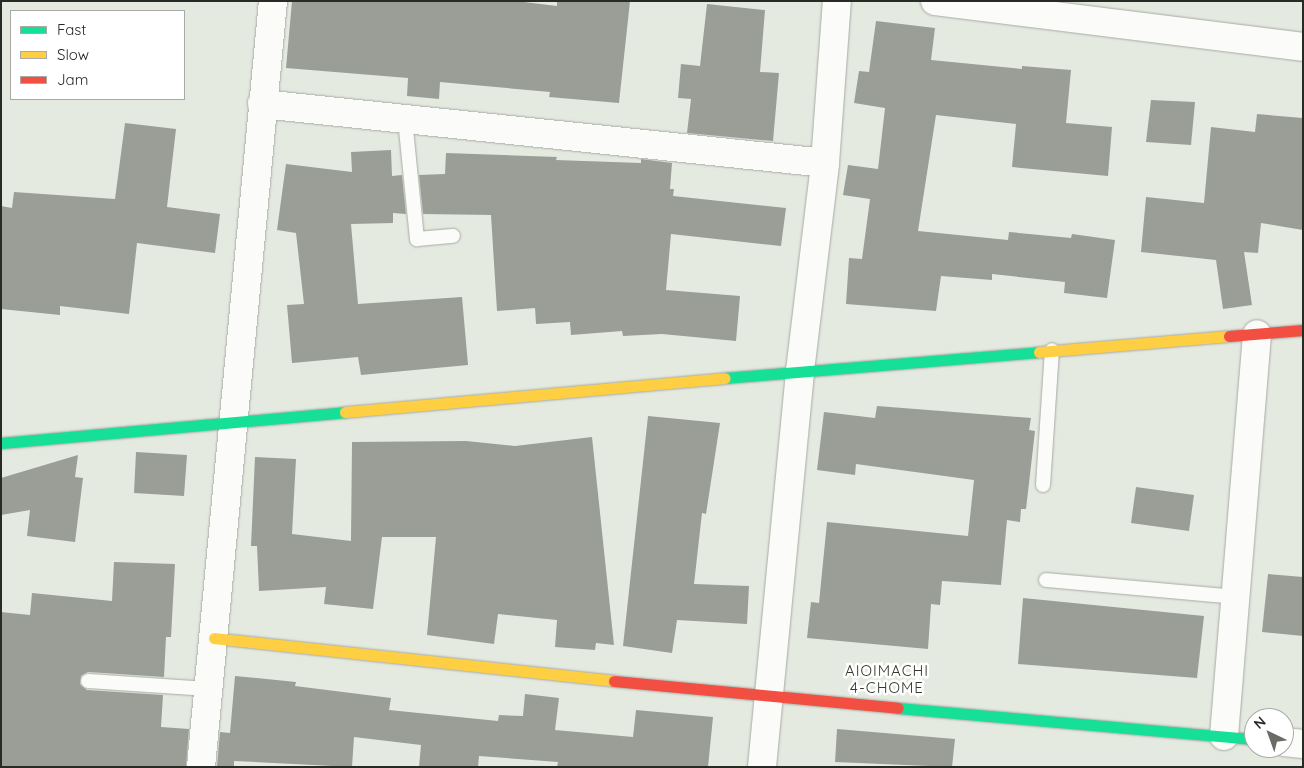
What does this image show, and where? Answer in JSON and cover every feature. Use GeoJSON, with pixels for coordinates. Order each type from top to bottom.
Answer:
{"type":"FeatureCollection","features":[{"type":"Feature","properties":{"kind":"street"},"geometry":{"type":"LineString","coordinates":[[201,767],[273,1]]}},
{"type":"Feature","properties":{"kind":"street"},"geometry":{"type":"LineString","coordinates":[[762,767],[800,370],[825,162],[837,1]]}},
{"type":"Feature","properties":{"kind":"street"},"geometry":{"type":"LineString","coordinates":[[935,1],[1303,47]]}},
{"type":"Feature","properties":{"kind":"street"},"geometry":{"type":"LineString","coordinates":[[262,104],[825,162]]}},
{"type":"Feature","properties":{"kind":"street"},"geometry":{"type":"LineString","coordinates":[[1,443],[800,370],[1303,330]]}},
{"type":"Feature","properties":{"kind":"street"},"geometry":{"type":"LineString","coordinates":[[1224,736],[1257,334]]}},
{"type":"Feature","properties":{"kind":"street"},"geometry":{"type":"LineString","coordinates":[[214,638],[768,697],[1244,738]]}},
{"type":"Feature","properties":{"kind":"lane"},"geometry":{"type":"LineString","coordinates":[[405,119],[417,239],[453,236]]}},
{"type":"Feature","properties":{"kind":"lane"},"geometry":{"type":"LineString","coordinates":[[1043,485],[1052,350]]}},
{"type":"Feature","properties":{"kind":"lane"},"geometry":{"type":"LineString","coordinates":[[1046,580],[1235,597]]}},
{"type":"Feature","properties":{"kind":"lane"},"geometry":{"type":"LineString","coordinates":[[88,681],[209,689]]}},
{"type":"Feature","properties":{"kind":"building"},"geometry":{"type":"Polygon","coordinates":[[[292,1],[516,1],[557,6],[557,1],[630,1],[619,103],[549,97],[550,92],[440,82],[439,99],[407,96],[408,78],[286,68],[292,1]]]}},
{"type":"Feature","properties":{"kind":"building"},"geometry":{"type":"Polygon","coordinates":[[[707,4],[765,10],[760,72],[779,73],[773,141],[687,133],[691,99],[678,98],[681,64],[700,66],[707,4]]]}},
{"type":"Feature","properties":{"kind":"building"},"geometry":{"type":"Polygon","coordinates":[[[876,21],[935,28],[931,60],[1022,69],[1022,66],[1071,70],[1066,123],[1112,127],[1108,176],[1012,167],[1016,124],[936,115],[918,231],[1008,240],[1009,232],[1071,238],[1072,234],[1115,240],[1107,298],[1064,293],[1065,282],[992,274],[992,280],[941,276],[936,311],[846,304],[849,258],[862,259],[870,199],[843,195],[848,165],[878,169],[885,108],[854,103],[859,71],[869,72],[876,21]]]}},
{"type":"Feature","properties":{"kind":"building"},"geometry":{"type":"Polygon","coordinates":[[[1151,100],[1195,102],[1191,145],[1146,142],[1151,100]]]}},
{"type":"Feature","properties":{"kind":"building"},"geometry":{"type":"Polygon","coordinates":[[[1257,114],[1303,118],[1303,230],[1261,223],[1258,253],[1244,252],[1252,305],[1223,309],[1216,260],[1141,252],[1146,197],[1204,203],[1211,127],[1255,132],[1257,114]]]}},
{"type":"Feature","properties":{"kind":"building"},"geometry":{"type":"Polygon","coordinates":[[[125,123],[176,129],[167,207],[220,214],[215,253],[137,243],[129,314],[60,306],[60,315],[1,309],[1,206],[12,208],[14,192],[115,199],[125,123]]]}},
{"type":"Feature","properties":{"kind":"building"},"geometry":{"type":"Polygon","coordinates":[[[391,150],[392,176],[402,175],[406,214],[393,213],[393,223],[351,224],[358,304],[462,297],[468,365],[361,375],[358,357],[292,363],[287,305],[304,304],[296,233],[277,230],[286,164],[352,172],[351,152],[391,150]]]}},
{"type":"Feature","properties":{"kind":"building"},"geometry":{"type":"Polygon","coordinates":[[[446,153],[557,157],[556,160],[641,163],[641,159],[672,163],[670,189],[674,189],[673,196],[786,208],[781,246],[671,234],[666,290],[740,296],[736,341],[662,334],[623,336],[622,331],[571,335],[570,322],[536,324],[535,308],[497,311],[491,215],[423,214],[419,175],[445,174],[446,153]]]}},
{"type":"Feature","properties":{"kind":"building"},"geometry":{"type":"Polygon","coordinates":[[[877,406],[1031,418],[1029,430],[1035,431],[1026,509],[1021,509],[1020,522],[1007,520],[1001,585],[942,581],[940,605],[931,604],[928,649],[807,638],[811,602],[819,603],[827,522],[968,536],[974,480],[856,464],[855,475],[817,470],[824,412],[875,418],[877,406]]]}},
{"type":"Feature","properties":{"kind":"building"},"geometry":{"type":"Polygon","coordinates":[[[648,416],[720,423],[706,514],[702,513],[694,584],[749,586],[747,624],[677,620],[672,653],[623,646],[648,416]]]}},
{"type":"Feature","properties":{"kind":"building"},"geometry":{"type":"Polygon","coordinates":[[[592,437],[614,645],[596,643],[595,650],[555,647],[557,620],[498,614],[494,644],[427,635],[436,537],[382,537],[373,609],[324,604],[326,587],[259,591],[257,546],[251,546],[255,457],[296,459],[292,534],[351,541],[352,442],[466,441],[515,446],[592,437]]]}},
{"type":"Feature","properties":{"kind":"building"},"geometry":{"type":"Polygon","coordinates":[[[136,452],[187,455],[184,496],[134,493],[136,452]]]}},
{"type":"Feature","properties":{"kind":"building"},"geometry":{"type":"Polygon","coordinates":[[[78,455],[75,477],[83,478],[75,542],[27,536],[30,510],[1,515],[1,478],[78,455]]]}},
{"type":"Feature","properties":{"kind":"building"},"geometry":{"type":"Polygon","coordinates":[[[1136,487],[1194,495],[1189,531],[1131,523],[1136,487]]]}},
{"type":"Feature","properties":{"kind":"building"},"geometry":{"type":"Polygon","coordinates":[[[114,562],[175,564],[171,637],[166,637],[164,677],[88,672],[81,676],[80,684],[87,690],[163,695],[161,727],[189,729],[186,767],[1,767],[1,612],[30,615],[32,593],[112,601],[114,562]]]}},
{"type":"Feature","properties":{"kind":"building"},"geometry":{"type":"Polygon","coordinates":[[[1268,574],[1303,577],[1303,636],[1262,632],[1268,574]]]}},
{"type":"Feature","properties":{"kind":"building"},"geometry":{"type":"Polygon","coordinates":[[[1023,598],[1204,616],[1197,678],[1018,664],[1023,598]]]}},
{"type":"Feature","properties":{"kind":"building"},"geometry":{"type":"Polygon","coordinates":[[[235,676],[296,682],[295,686],[391,698],[389,710],[498,721],[499,715],[523,716],[525,694],[559,698],[555,730],[633,737],[636,710],[713,717],[708,767],[557,767],[558,762],[479,756],[478,767],[419,767],[421,745],[354,737],[352,767],[234,761],[234,767],[217,767],[220,732],[230,733],[235,676]]]}},
{"type":"Feature","properties":{"kind":"building"},"geometry":{"type":"Polygon","coordinates":[[[837,729],[955,739],[952,767],[835,762],[837,729]]]}},
{"type":"Feature","properties":{"kind":"traffic: fast"},"geometry":{"type":"LineString","coordinates":[[724,378],[1039,352]]}},
{"type":"Feature","properties":{"kind":"traffic: fast"},"geometry":{"type":"LineString","coordinates":[[1,443],[345,412]]}},
{"type":"Feature","properties":{"kind":"traffic: fast"},"geometry":{"type":"LineString","coordinates":[[898,708],[1244,738]]}},
{"type":"Feature","properties":{"kind":"traffic: slow"},"geometry":{"type":"LineString","coordinates":[[1039,352],[1229,336]]}},
{"type":"Feature","properties":{"kind":"traffic: slow"},"geometry":{"type":"LineString","coordinates":[[345,412],[724,378]]}},
{"type":"Feature","properties":{"kind":"traffic: slow"},"geometry":{"type":"LineString","coordinates":[[214,638],[614,681]]}},
{"type":"Feature","properties":{"kind":"traffic: jam"},"geometry":{"type":"LineString","coordinates":[[1229,336],[1303,330]]}},
{"type":"Feature","properties":{"kind":"traffic: jam"},"geometry":{"type":"LineString","coordinates":[[614,681],[898,708]]}},
{"type":"Feature","properties":{"kind":"district","name":"AIOIMACHI 4-CHOME"},"geometry":{"type":"Point","coordinates":[887,678]}}]}
